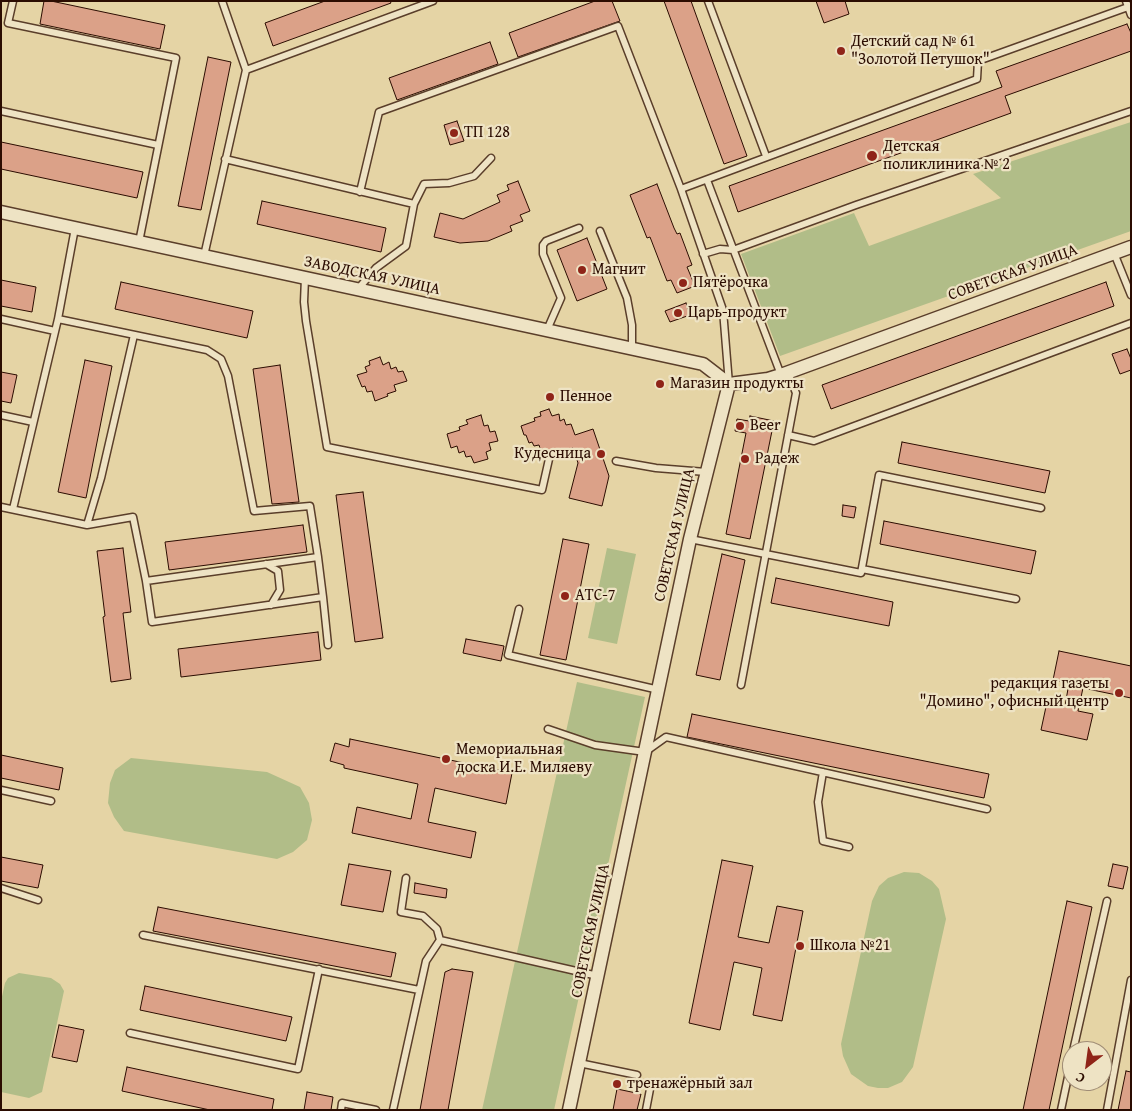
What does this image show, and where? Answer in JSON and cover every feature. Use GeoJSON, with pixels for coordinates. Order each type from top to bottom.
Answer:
{"type":"FeatureCollection","features":[{"type":"Feature","properties":{"kind":"street","name":"ЗАВОДСКАЯ УЛИЦА"},"geometry":{"type":"LineString","coordinates":[[1,212],[703,364],[729,384]]}},
{"type":"Feature","properties":{"kind":"street","name":"СОВЕТСКАЯ УЛИЦА"},"geometry":{"type":"LineString","coordinates":[[569,1110],[690,539],[729,384],[768,379],[785,374],[1131,247]]}},
{"type":"Feature","properties":{"kind":"lane"},"geometry":{"type":"LineString","coordinates":[[13,1],[8,23],[176,58],[139,242]]}},
{"type":"Feature","properties":{"kind":"lane"},"geometry":{"type":"LineString","coordinates":[[246,70],[433,1]]}},
{"type":"Feature","properties":{"kind":"lane"},"geometry":{"type":"LineString","coordinates":[[708,1],[766,156]]}},
{"type":"Feature","properties":{"kind":"lane"},"geometry":{"type":"LineString","coordinates":[[204,256],[246,70],[223,2]]}},
{"type":"Feature","properties":{"kind":"lane"},"geometry":{"type":"LineString","coordinates":[[681,190],[766,156],[977,79],[978,61],[1127,4],[1131,15]]}},
{"type":"Feature","properties":{"kind":"lane"},"geometry":{"type":"LineString","coordinates":[[360,192],[379,112],[618,26],[681,190],[723,310],[729,384]]}},
{"type":"Feature","properties":{"kind":"lane"},"geometry":{"type":"LineString","coordinates":[[704,254],[720,249],[733,250],[856,204],[1131,111]]}},
{"type":"Feature","properties":{"kind":"lane"},"geometry":{"type":"LineString","coordinates":[[1,112],[158,146]]}},
{"type":"Feature","properties":{"kind":"lane"},"geometry":{"type":"LineString","coordinates":[[358,289],[376,268],[406,246],[414,204],[424,184],[449,183],[474,176],[491,158]]}},
{"type":"Feature","properties":{"kind":"lane"},"geometry":{"type":"LineString","coordinates":[[226,159],[414,204]]}},
{"type":"Feature","properties":{"kind":"lane"},"geometry":{"type":"LineString","coordinates":[[707,180],[733,250],[785,374],[796,393],[740,685]]}},
{"type":"Feature","properties":{"kind":"lane"},"geometry":{"type":"LineString","coordinates":[[13,509],[58,319],[75,228]]}},
{"type":"Feature","properties":{"kind":"lane"},"geometry":{"type":"LineString","coordinates":[[547,330],[561,298],[544,254],[543,245],[546,241],[579,228]]}},
{"type":"Feature","properties":{"kind":"lane"},"geometry":{"type":"LineString","coordinates":[[600,231],[627,298],[632,325],[632,349]]}},
{"type":"Feature","properties":{"kind":"lane"},"geometry":{"type":"LineString","coordinates":[[1114,253],[1131,295]]}},
{"type":"Feature","properties":{"kind":"lane"},"geometry":{"type":"LineString","coordinates":[[305,278],[304,302],[306,321],[327,447],[542,490],[549,458]]}},
{"type":"Feature","properties":{"kind":"lane"},"geometry":{"type":"LineString","coordinates":[[1,319],[55,331]]}},
{"type":"Feature","properties":{"kind":"lane"},"geometry":{"type":"LineString","coordinates":[[58,319],[207,350],[221,359],[228,376],[254,511],[310,506],[328,645]]}},
{"type":"Feature","properties":{"kind":"lane"},"geometry":{"type":"LineString","coordinates":[[788,434],[814,441],[1131,323]]}},
{"type":"Feature","properties":{"kind":"lane"},"geometry":{"type":"LineString","coordinates":[[87,526],[101,478],[134,335]]}},
{"type":"Feature","properties":{"kind":"lane"},"geometry":{"type":"LineString","coordinates":[[1,415],[33,422]]}},
{"type":"Feature","properties":{"kind":"lane"},"geometry":{"type":"LineString","coordinates":[[616,461],[656,468],[706,472]]}},
{"type":"Feature","properties":{"kind":"lane"},"geometry":{"type":"LineString","coordinates":[[690,539],[861,573],[879,476],[1041,508]]}},
{"type":"Feature","properties":{"kind":"lane"},"geometry":{"type":"LineString","coordinates":[[1,507],[87,526],[133,517],[152,622],[323,597]]}},
{"type":"Feature","properties":{"kind":"lane"},"geometry":{"type":"LineString","coordinates":[[146,581],[318,557]]}},
{"type":"Feature","properties":{"kind":"lane"},"geometry":{"type":"LineString","coordinates":[[266,564],[278,571],[280,590],[271,605]]}},
{"type":"Feature","properties":{"kind":"lane"},"geometry":{"type":"LineString","coordinates":[[862,569],[1016,599]]}},
{"type":"Feature","properties":{"kind":"lane"},"geometry":{"type":"LineString","coordinates":[[519,609],[508,655],[658,690]]}},
{"type":"Feature","properties":{"kind":"lane"},"geometry":{"type":"LineString","coordinates":[[548,729],[595,745],[645,752],[666,737],[987,809]]}},
{"type":"Feature","properties":{"kind":"lane"},"geometry":{"type":"LineString","coordinates":[[823,772],[818,802],[823,840],[849,847]]}},
{"type":"Feature","properties":{"kind":"lane"},"geometry":{"type":"LineString","coordinates":[[1,790],[51,801]]}},
{"type":"Feature","properties":{"kind":"lane"},"geometry":{"type":"LineString","coordinates":[[392,1110],[426,961],[440,940],[437,929],[423,916],[402,912],[406,878]]}},
{"type":"Feature","properties":{"kind":"lane"},"geometry":{"type":"LineString","coordinates":[[1,888],[38,900]]}},
{"type":"Feature","properties":{"kind":"lane"},"geometry":{"type":"LineString","coordinates":[[1076,1041],[1107,901]]}},
{"type":"Feature","properties":{"kind":"lane"},"geometry":{"type":"LineString","coordinates":[[143,935],[419,990]]}},
{"type":"Feature","properties":{"kind":"lane"},"geometry":{"type":"LineString","coordinates":[[440,940],[598,976]]}},
{"type":"Feature","properties":{"kind":"lane"},"geometry":{"type":"LineString","coordinates":[[130,1034],[298,1069],[319,969]]}},
{"type":"Feature","properties":{"kind":"lane"},"geometry":{"type":"LineString","coordinates":[[1106,1110],[1131,980]]}},
{"type":"Feature","properties":{"kind":"lane"},"geometry":{"type":"LineString","coordinates":[[579,1063],[637,1075]]}},
{"type":"Feature","properties":{"kind":"lane"},"geometry":{"type":"LineString","coordinates":[[646,1110],[650,1089]]}},
{"type":"Feature","properties":{"kind":"lane"},"geometry":{"type":"LineString","coordinates":[[1060,1110],[1064,1091]]}},
{"type":"Feature","properties":{"kind":"lane"},"geometry":{"type":"LineString","coordinates":[[341,1110],[342,1102],[376,1110]]}},
{"type":"Feature","properties":{"kind":"green space"},"geometry":{"type":"Polygon","coordinates":[[[1131,122],[1131,231],[780,356],[741,254],[854,213],[869,246],[1001,198],[973,174],[1131,122]]]}},
{"type":"Feature","properties":{"kind":"green space"},"geometry":{"type":"Polygon","coordinates":[[[607,548],[636,554],[617,644],[588,638],[607,548]]]}},
{"type":"Feature","properties":{"kind":"green space"},"geometry":{"type":"Polygon","coordinates":[[[577,682],[645,697],[554,1110],[482,1110],[577,682]]]}},
{"type":"Feature","properties":{"kind":"green space"},"geometry":{"type":"Polygon","coordinates":[[[131,758],[267,772],[300,787],[309,803],[312,820],[307,840],[293,852],[277,859],[124,831],[114,817],[108,803],[110,783],[115,770],[131,758]]]}},
{"type":"Feature","properties":{"kind":"green space"},"geometry":{"type":"Polygon","coordinates":[[[904,872],[919,873],[932,881],[939,889],[946,919],[913,1067],[902,1082],[888,1088],[878,1088],[868,1086],[851,1074],[843,1056],[841,1044],[872,901],[879,886],[888,878],[904,872]]]}},
{"type":"Feature","properties":{"kind":"green space"},"geometry":{"type":"Polygon","coordinates":[[[19,973],[51,978],[60,984],[64,991],[42,1092],[29,1098],[1,1092],[1,1001],[8,978],[19,973]]]}},
{"type":"Feature","properties":{"kind":"building"},"geometry":{"type":"Polygon","coordinates":[[[44,1],[165,25],[160,49],[40,24],[44,1]]]}},
{"type":"Feature","properties":{"kind":"building"},"geometry":{"type":"Polygon","coordinates":[[[325,1],[390,1],[391,3],[273,46],[265,23],[325,1]]]}},
{"type":"Feature","properties":{"kind":"building"},"geometry":{"type":"Polygon","coordinates":[[[595,1],[612,1],[620,21],[518,57],[509,33],[595,1]]]}},
{"type":"Feature","properties":{"kind":"building"},"geometry":{"type":"Polygon","coordinates":[[[664,1],[691,1],[747,156],[724,164],[664,1]]]}},
{"type":"Feature","properties":{"kind":"building","name":"Детский сад № 61 \"Золотой Петушок\""},"geometry":{"type":"Polygon","coordinates":[[[816,1],[845,1],[849,14],[824,23],[816,1]]]}},
{"type":"Feature","properties":{"kind":"building"},"geometry":{"type":"Polygon","coordinates":[[[1127,24],[1131,33],[1131,51],[1005,96],[1011,113],[738,212],[729,186],[1002,87],[996,71],[1127,24]]]}},
{"type":"Feature","properties":{"kind":"building"},"geometry":{"type":"Polygon","coordinates":[[[490,42],[498,64],[397,100],[389,78],[490,42]]]}},
{"type":"Feature","properties":{"kind":"building"},"geometry":{"type":"Polygon","coordinates":[[[208,57],[231,62],[201,210],[178,206],[208,57]]]}},
{"type":"Feature","properties":{"kind":"building","name":"ТП 128"},"geometry":{"type":"Polygon","coordinates":[[[457,121],[464,141],[450,145],[444,125],[457,121]]]}},
{"type":"Feature","properties":{"kind":"building"},"geometry":{"type":"Polygon","coordinates":[[[1,142],[143,172],[137,198],[1,169],[1,142]]]}},
{"type":"Feature","properties":{"kind":"building"},"geometry":{"type":"Polygon","coordinates":[[[518,181],[530,211],[520,215],[523,221],[510,226],[512,231],[488,241],[460,243],[434,237],[440,213],[463,219],[500,202],[497,195],[509,190],[507,185],[518,181]]]}},
{"type":"Feature","properties":{"kind":"building"},"geometry":{"type":"Polygon","coordinates":[[[657,184],[674,228],[677,234],[680,233],[692,265],[687,267],[695,286],[677,293],[671,280],[667,281],[650,237],[647,238],[630,195],[657,184]]]}},
{"type":"Feature","properties":{"kind":"building"},"geometry":{"type":"Polygon","coordinates":[[[262,201],[386,228],[381,252],[257,224],[262,201]]]}},
{"type":"Feature","properties":{"kind":"building","name":"Магнит"},"geometry":{"type":"Polygon","coordinates":[[[587,238],[607,289],[577,301],[557,250],[587,238]]]}},
{"type":"Feature","properties":{"kind":"building"},"geometry":{"type":"Polygon","coordinates":[[[1,280],[36,287],[32,312],[1,306],[1,280]]]}},
{"type":"Feature","properties":{"kind":"building"},"geometry":{"type":"Polygon","coordinates":[[[121,282],[253,311],[247,338],[115,309],[121,282]]]}},
{"type":"Feature","properties":{"kind":"building"},"geometry":{"type":"Polygon","coordinates":[[[1106,282],[1114,306],[831,409],[822,385],[1106,282]]]}},
{"type":"Feature","properties":{"kind":"building","name":"Царь-продукт"},"geometry":{"type":"Polygon","coordinates":[[[686,303],[690,315],[670,322],[665,311],[686,303]]]}},
{"type":"Feature","properties":{"kind":"building"},"geometry":{"type":"Polygon","coordinates":[[[1127,349],[1131,359],[1131,370],[1120,374],[1112,354],[1127,349]]]}},
{"type":"Feature","properties":{"kind":"building"},"geometry":{"type":"Polygon","coordinates":[[[380,357],[383,365],[389,362],[391,369],[396,367],[398,372],[403,371],[407,381],[394,385],[396,391],[375,401],[372,391],[367,392],[365,386],[362,387],[357,375],[367,372],[365,367],[370,365],[369,361],[380,357]]]}},
{"type":"Feature","properties":{"kind":"building"},"geometry":{"type":"Polygon","coordinates":[[[85,360],[112,366],[86,498],[58,492],[85,360]]]}},
{"type":"Feature","properties":{"kind":"building"},"geometry":{"type":"Polygon","coordinates":[[[280,365],[299,502],[272,504],[253,369],[280,365]]]}},
{"type":"Feature","properties":{"kind":"building"},"geometry":{"type":"Polygon","coordinates":[[[1,372],[17,375],[11,403],[1,401],[1,372]]]}},
{"type":"Feature","properties":{"kind":"building"},"geometry":{"type":"Polygon","coordinates":[[[549,409],[552,416],[559,414],[560,421],[564,419],[566,425],[571,424],[575,435],[593,429],[609,476],[602,506],[569,498],[578,463],[573,448],[543,457],[539,445],[534,446],[532,442],[529,443],[526,435],[524,435],[521,426],[535,421],[534,418],[541,416],[540,412],[549,409]]]}},
{"type":"Feature","properties":{"kind":"building"},"geometry":{"type":"Polygon","coordinates":[[[481,415],[484,426],[488,425],[490,432],[495,431],[498,441],[489,443],[491,450],[486,452],[488,459],[474,463],[471,456],[466,457],[464,451],[459,453],[457,446],[451,448],[447,434],[460,430],[459,427],[468,424],[466,420],[481,415]]]}},
{"type":"Feature","properties":{"kind":"building"},"geometry":{"type":"Polygon","coordinates":[[[750,416],[774,421],[750,539],[726,534],[746,433],[735,431],[737,419],[749,421],[750,416]]]}},
{"type":"Feature","properties":{"kind":"building"},"geometry":{"type":"Polygon","coordinates":[[[902,442],[1050,471],[1045,493],[898,463],[902,442]]]}},
{"type":"Feature","properties":{"kind":"building"},"geometry":{"type":"Polygon","coordinates":[[[363,492],[383,638],[355,642],[336,495],[363,492]]]}},
{"type":"Feature","properties":{"kind":"building"},"geometry":{"type":"Polygon","coordinates":[[[843,505],[856,507],[854,518],[842,516],[843,505]]]}},
{"type":"Feature","properties":{"kind":"building"},"geometry":{"type":"Polygon","coordinates":[[[884,521],[1036,551],[1031,574],[880,544],[884,521]]]}},
{"type":"Feature","properties":{"kind":"building"},"geometry":{"type":"Polygon","coordinates":[[[303,525],[307,552],[169,570],[165,542],[303,525]]]}},
{"type":"Feature","properties":{"kind":"building","name":"АТС-7"},"geometry":{"type":"Polygon","coordinates":[[[563,539],[589,544],[566,660],[540,655],[563,539]]]}},
{"type":"Feature","properties":{"kind":"building"},"geometry":{"type":"Polygon","coordinates":[[[123,548],[131,612],[123,613],[131,679],[111,682],[97,551],[123,548]]]}},
{"type":"Feature","properties":{"kind":"building"},"geometry":{"type":"Polygon","coordinates":[[[722,554],[745,560],[720,680],[696,675],[722,554]]]}},
{"type":"Feature","properties":{"kind":"building"},"geometry":{"type":"Polygon","coordinates":[[[776,578],[893,602],[889,626],[771,603],[776,578]]]}},
{"type":"Feature","properties":{"kind":"building"},"geometry":{"type":"Polygon","coordinates":[[[318,632],[321,660],[181,677],[178,649],[318,632]]]}},
{"type":"Feature","properties":{"kind":"building"},"geometry":{"type":"Polygon","coordinates":[[[466,639],[504,646],[501,661],[463,653],[466,639]]]}},
{"type":"Feature","properties":{"kind":"building","name":"редакция газеты \"Домино\", офисный центр"},"geometry":{"type":"Polygon","coordinates":[[[1059,651],[1131,666],[1131,698],[1083,688],[1078,711],[1093,714],[1087,740],[1041,730],[1047,702],[1065,706],[1069,683],[1053,680],[1059,651]]]}},
{"type":"Feature","properties":{"kind":"building"},"geometry":{"type":"Polygon","coordinates":[[[692,714],[989,774],[984,798],[687,737],[692,714]]]}},
{"type":"Feature","properties":{"kind":"building"},"geometry":{"type":"Polygon","coordinates":[[[350,739],[512,773],[506,804],[435,788],[428,822],[476,832],[471,858],[352,833],[357,807],[411,819],[418,784],[344,768],[344,765],[330,761],[335,743],[349,747],[350,739]]]}},
{"type":"Feature","properties":{"kind":"building"},"geometry":{"type":"Polygon","coordinates":[[[1,755],[63,768],[59,790],[1,778],[1,755]]]}},
{"type":"Feature","properties":{"kind":"building"},"geometry":{"type":"Polygon","coordinates":[[[1,857],[43,865],[38,888],[1,881],[1,857]]]}},
{"type":"Feature","properties":{"kind":"building"},"geometry":{"type":"Polygon","coordinates":[[[722,860],[753,866],[738,937],[769,943],[777,906],[803,911],[782,1021],[753,1015],[762,968],[734,962],[720,1030],[689,1023],[722,860]]]}},
{"type":"Feature","properties":{"kind":"building"},"geometry":{"type":"Polygon","coordinates":[[[349,864],[391,871],[383,912],[341,905],[349,864]]]}},
{"type":"Feature","properties":{"kind":"building"},"geometry":{"type":"Polygon","coordinates":[[[1113,864],[1128,867],[1123,889],[1108,886],[1113,864]]]}},
{"type":"Feature","properties":{"kind":"building"},"geometry":{"type":"Polygon","coordinates":[[[415,883],[447,889],[446,898],[414,893],[415,883]]]}},
{"type":"Feature","properties":{"kind":"building"},"geometry":{"type":"Polygon","coordinates":[[[1067,901],[1092,907],[1064,1041],[1062,1041],[1049,1110],[1023,1110],[1067,901]]]}},
{"type":"Feature","properties":{"kind":"building"},"geometry":{"type":"Polygon","coordinates":[[[158,907],[396,953],[391,977],[153,931],[158,907]]]}},
{"type":"Feature","properties":{"kind":"building"},"geometry":{"type":"Polygon","coordinates":[[[452,969],[473,972],[448,1110],[420,1110],[445,972],[452,969]]]}},
{"type":"Feature","properties":{"kind":"building"},"geometry":{"type":"Polygon","coordinates":[[[145,986],[292,1017],[286,1041],[140,1010],[145,986]]]}},
{"type":"Feature","properties":{"kind":"building"},"geometry":{"type":"Polygon","coordinates":[[[59,1025],[84,1030],[77,1062],[52,1057],[59,1025]]]}},
{"type":"Feature","properties":{"kind":"building"},"geometry":{"type":"Polygon","coordinates":[[[127,1067],[274,1099],[272,1110],[210,1110],[122,1091],[127,1067]]]}},
{"type":"Feature","properties":{"kind":"building"},"geometry":{"type":"Polygon","coordinates":[[[1126,1071],[1131,1072],[1131,1110],[1118,1110],[1126,1071]]]}},
{"type":"Feature","properties":{"kind":"building"},"geometry":{"type":"Polygon","coordinates":[[[617,1089],[641,1094],[637,1110],[613,1110],[617,1089]]]}},
{"type":"Feature","properties":{"kind":"building"},"geometry":{"type":"Polygon","coordinates":[[[307,1092],[333,1097],[331,1110],[304,1110],[307,1092]]]}},
{"type":"Feature","properties":{"kind":"place","name":"Детский сад № 61 \"Золотой Петушок\""},"geometry":{"type":"Point","coordinates":[841,51]}},
{"type":"Feature","properties":{"kind":"place","name":"ТП 128"},"geometry":{"type":"Point","coordinates":[454,133]}},
{"type":"Feature","properties":{"kind":"place","name":"Детская поликлиника № 2"},"geometry":{"type":"Point","coordinates":[872,156]}},
{"type":"Feature","properties":{"kind":"place","name":"Магнит"},"geometry":{"type":"Point","coordinates":[582,270]}},
{"type":"Feature","properties":{"kind":"place","name":"Пятёрочка"},"geometry":{"type":"Point","coordinates":[683,283]}},
{"type":"Feature","properties":{"kind":"place","name":"Царь-продукт"},"geometry":{"type":"Point","coordinates":[678,313]}},
{"type":"Feature","properties":{"kind":"place","name":"Магазин продукты"},"geometry":{"type":"Point","coordinates":[660,384]}},
{"type":"Feature","properties":{"kind":"place","name":"Пенное"},"geometry":{"type":"Point","coordinates":[550,397]}},
{"type":"Feature","properties":{"kind":"place","name":"Beer"},"geometry":{"type":"Point","coordinates":[740,426]}},
{"type":"Feature","properties":{"kind":"place","name":"Кудесница"},"geometry":{"type":"Point","coordinates":[601,454]}},
{"type":"Feature","properties":{"kind":"place","name":"Радеж"},"geometry":{"type":"Point","coordinates":[745,459]}},
{"type":"Feature","properties":{"kind":"place","name":"АТС-7"},"geometry":{"type":"Point","coordinates":[565,596]}},
{"type":"Feature","properties":{"kind":"place","name":"редакция газеты \"Домино\", офисный центр"},"geometry":{"type":"Point","coordinates":[1119,693]}},
{"type":"Feature","properties":{"kind":"place","name":"Мемориальная доска И.Е. Миляеву"},"geometry":{"type":"Point","coordinates":[446,759]}},
{"type":"Feature","properties":{"kind":"place","name":"Школа №21"},"geometry":{"type":"Point","coordinates":[800,946]}},
{"type":"Feature","properties":{"kind":"place","name":"тренажёрный зал"},"geometry":{"type":"Point","coordinates":[617,1084]}}]}
